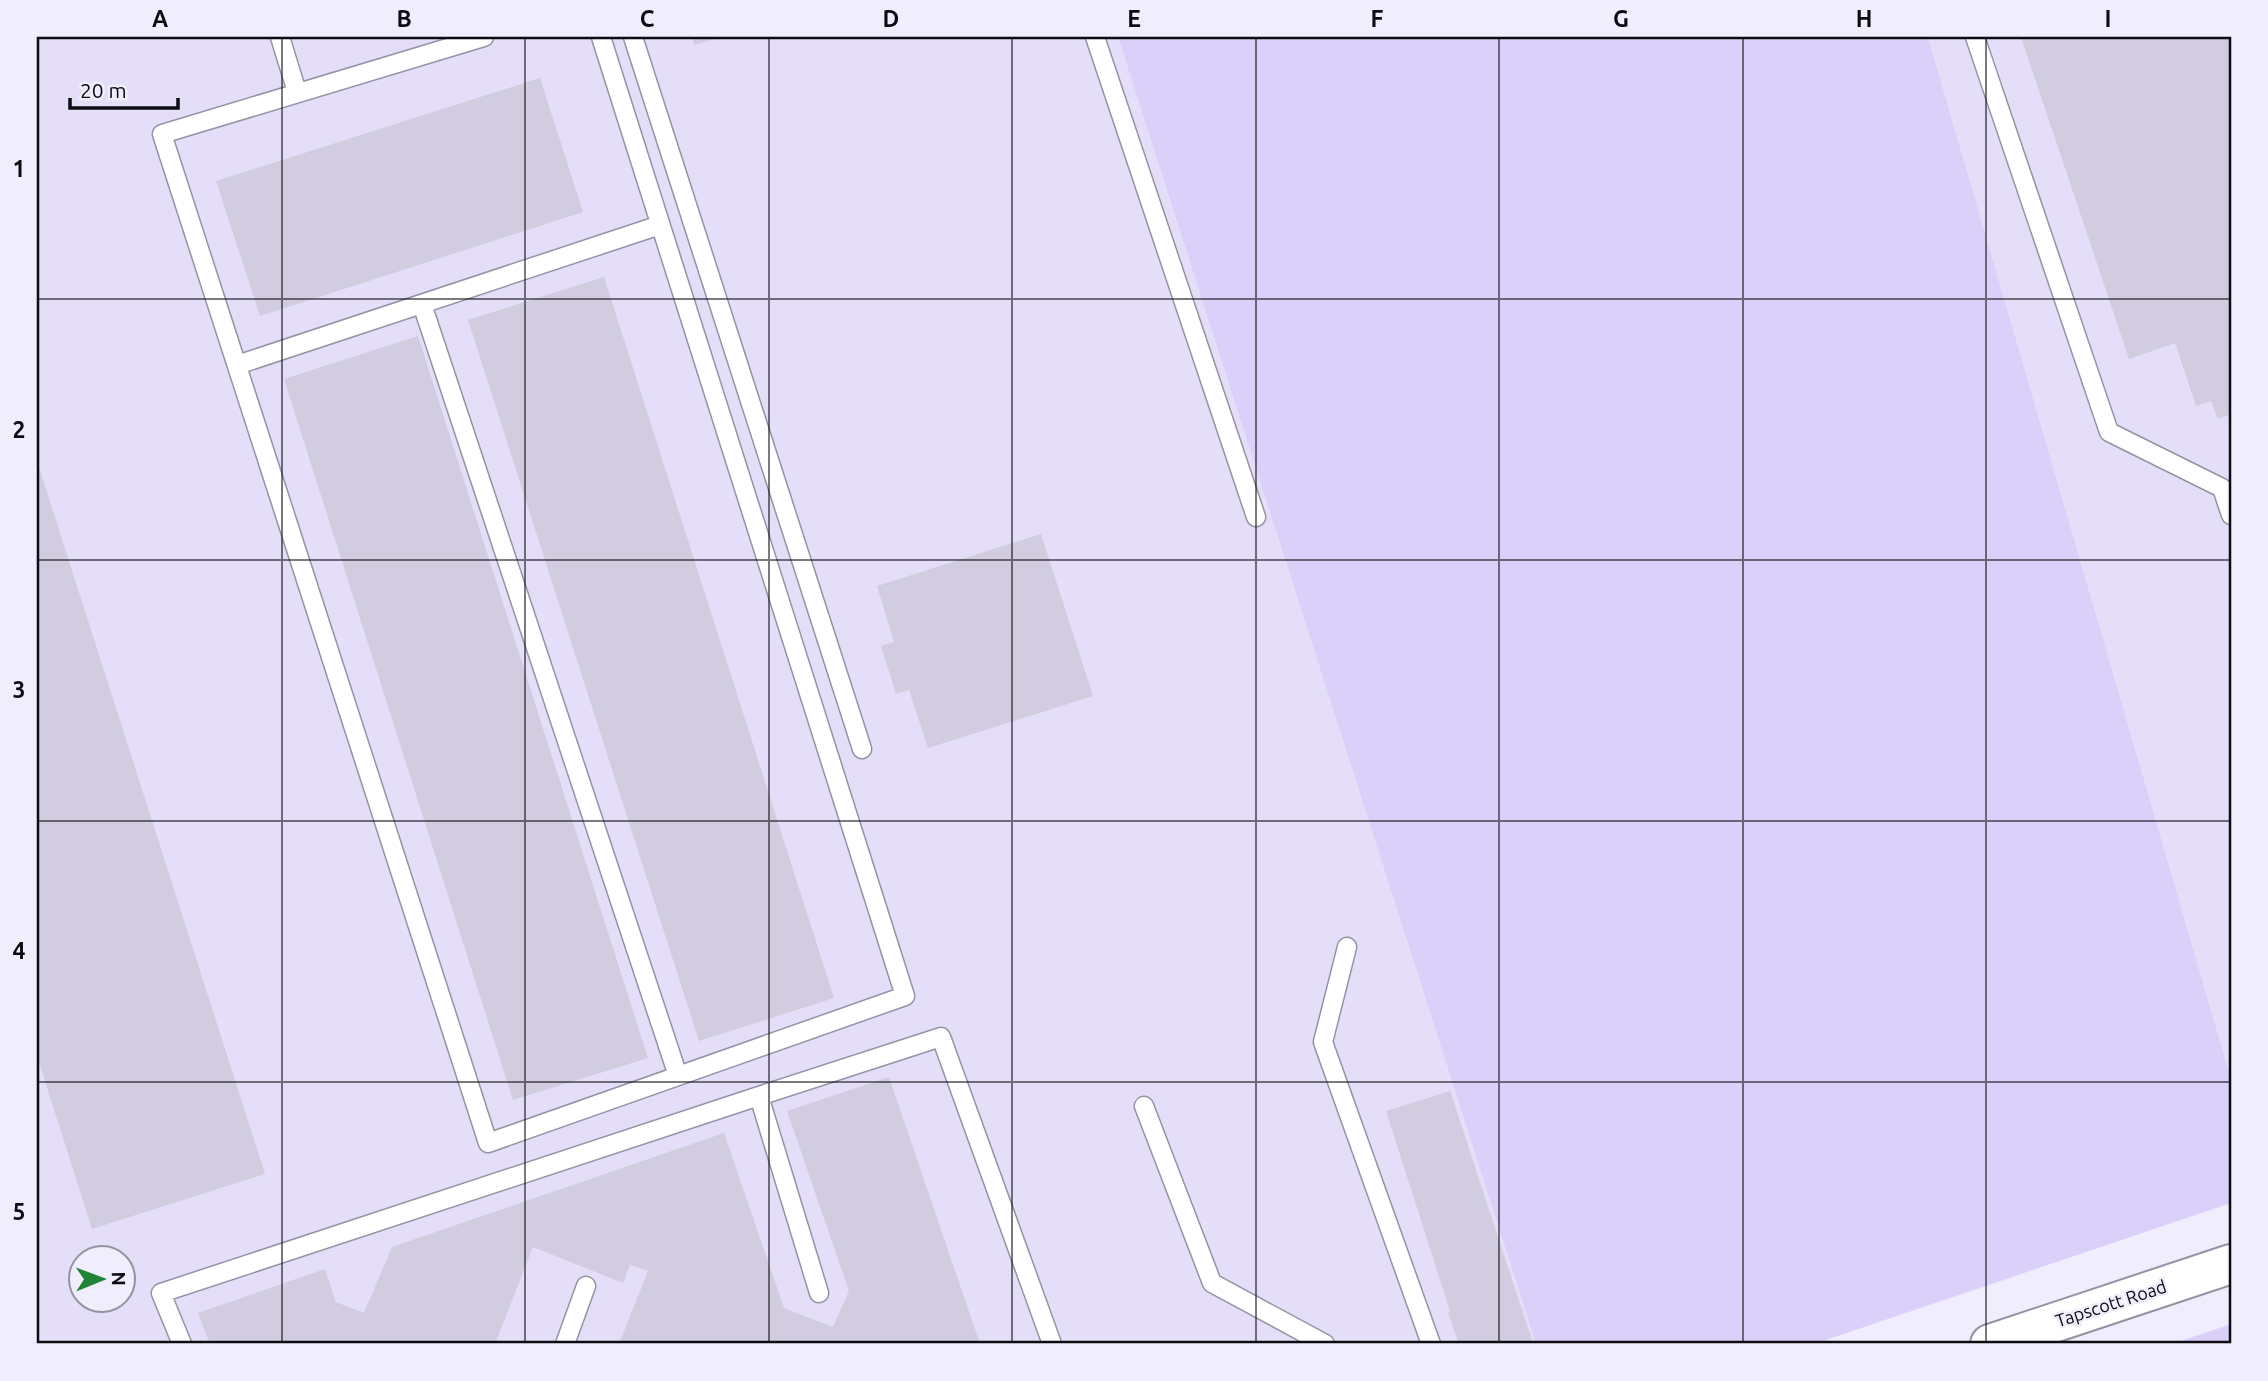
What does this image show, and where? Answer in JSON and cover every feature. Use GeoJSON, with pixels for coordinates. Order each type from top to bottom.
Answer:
{"type":"FeatureCollection","features":[{"type":"Feature","properties":{"kind":"street","name":"Tapscott Road"},"geometry":{"type":"LineString","coordinates":[[1990,1344],[2231,1264]]}},
{"type":"Feature","properties":{"kind":"lane"},"geometry":{"type":"LineString","coordinates":[[280,37],[297,92]]}},
{"type":"Feature","properties":{"kind":"lane"},"geometry":{"type":"LineString","coordinates":[[484,37],[162,134],[488,1143],[905,996],[601,37]]}},
{"type":"Feature","properties":{"kind":"lane"},"geometry":{"type":"LineString","coordinates":[[633,37],[862,749]]}},
{"type":"Feature","properties":{"kind":"lane"},"geometry":{"type":"LineString","coordinates":[[1095,37],[1256,517]]}},
{"type":"Feature","properties":{"kind":"lane"},"geometry":{"type":"LineString","coordinates":[[1975,37],[2109,432],[2227,486],[2231,515]]}},
{"type":"Feature","properties":{"kind":"lane"},"geometry":{"type":"LineString","coordinates":[[237,365],[660,225]]}},
{"type":"Feature","properties":{"kind":"lane"},"geometry":{"type":"LineString","coordinates":[[422,304],[678,1076]]}},
{"type":"Feature","properties":{"kind":"lane"},"geometry":{"type":"LineString","coordinates":[[1347,947],[1323,1042],[1431,1344]]}},
{"type":"Feature","properties":{"kind":"lane"},"geometry":{"type":"LineString","coordinates":[[182,1344],[161,1293],[941,1037],[1052,1344]]}},
{"type":"Feature","properties":{"kind":"lane"},"geometry":{"type":"LineString","coordinates":[[759,1096],[819,1293]]}},
{"type":"Feature","properties":{"kind":"lane"},"geometry":{"type":"LineString","coordinates":[[1144,1105],[1212,1283],[1325,1344]]}},
{"type":"Feature","properties":{"kind":"lane"},"geometry":{"type":"LineString","coordinates":[[565,1344],[586,1286]]}},
{"type":"Feature","properties":{"kind":"shaded area"},"geometry":{"type":"Polygon","coordinates":[[[37,37],[1118,37],[1536,1344],[37,1343],[37,37]]]}},
{"type":"Feature","properties":{"kind":"shaded area"},"geometry":{"type":"Polygon","coordinates":[[[1118,37],[1928,37],[2231,1079],[2231,1203],[1814,1344],[1536,1344],[1118,37]]]}},
{"type":"Feature","properties":{"kind":"shaded area"},"geometry":{"type":"Polygon","coordinates":[[[1928,37],[2231,37],[2231,1079],[1928,37]]]}},
{"type":"Feature","properties":{"kind":"shaded area"},"geometry":{"type":"Polygon","coordinates":[[[2231,1324],[2231,1344],[2172,1344],[2231,1324]]]}},
{"type":"Feature","properties":{"kind":"building"},"geometry":{"type":"Polygon","coordinates":[[[693,37],[720,37],[694,45],[693,37]]]}},
{"type":"Feature","properties":{"kind":"building"},"geometry":{"type":"Polygon","coordinates":[[[2021,37],[2231,37],[2231,414],[2218,419],[2211,401],[2196,406],[2175,343],[2129,359],[2021,37]]]}},
{"type":"Feature","properties":{"kind":"building"},"geometry":{"type":"Polygon","coordinates":[[[540,78],[583,212],[260,316],[216,181],[540,78]]]}},
{"type":"Feature","properties":{"kind":"building"},"geometry":{"type":"Polygon","coordinates":[[[604,277],[834,998],[699,1041],[468,320],[604,277]]]}},
{"type":"Feature","properties":{"kind":"building"},"geometry":{"type":"Polygon","coordinates":[[[418,336],[648,1058],[513,1100],[284,379],[418,336]]]}},
{"type":"Feature","properties":{"kind":"building"},"geometry":{"type":"Polygon","coordinates":[[[37,461],[265,1174],[92,1229],[37,1056],[37,461]]]}},
{"type":"Feature","properties":{"kind":"building"},"geometry":{"type":"Polygon","coordinates":[[[1041,534],[1093,696],[928,748],[909,690],[896,694],[881,646],[894,642],[877,586],[1041,534]]]}},
{"type":"Feature","properties":{"kind":"building"},"geometry":{"type":"Polygon","coordinates":[[[889,1077],[980,1344],[619,1344],[648,1271],[630,1265],[623,1283],[533,1247],[495,1344],[210,1344],[198,1313],[325,1269],[336,1302],[364,1313],[392,1247],[724,1133],[784,1308],[833,1327],[849,1291],[787,1111],[889,1077]]]}},
{"type":"Feature","properties":{"kind":"building"},"geometry":{"type":"Polygon","coordinates":[[[1450,1091],[1533,1343],[1459,1344],[1448,1312],[1450,1311],[1386,1111],[1450,1091]]]}}]}
